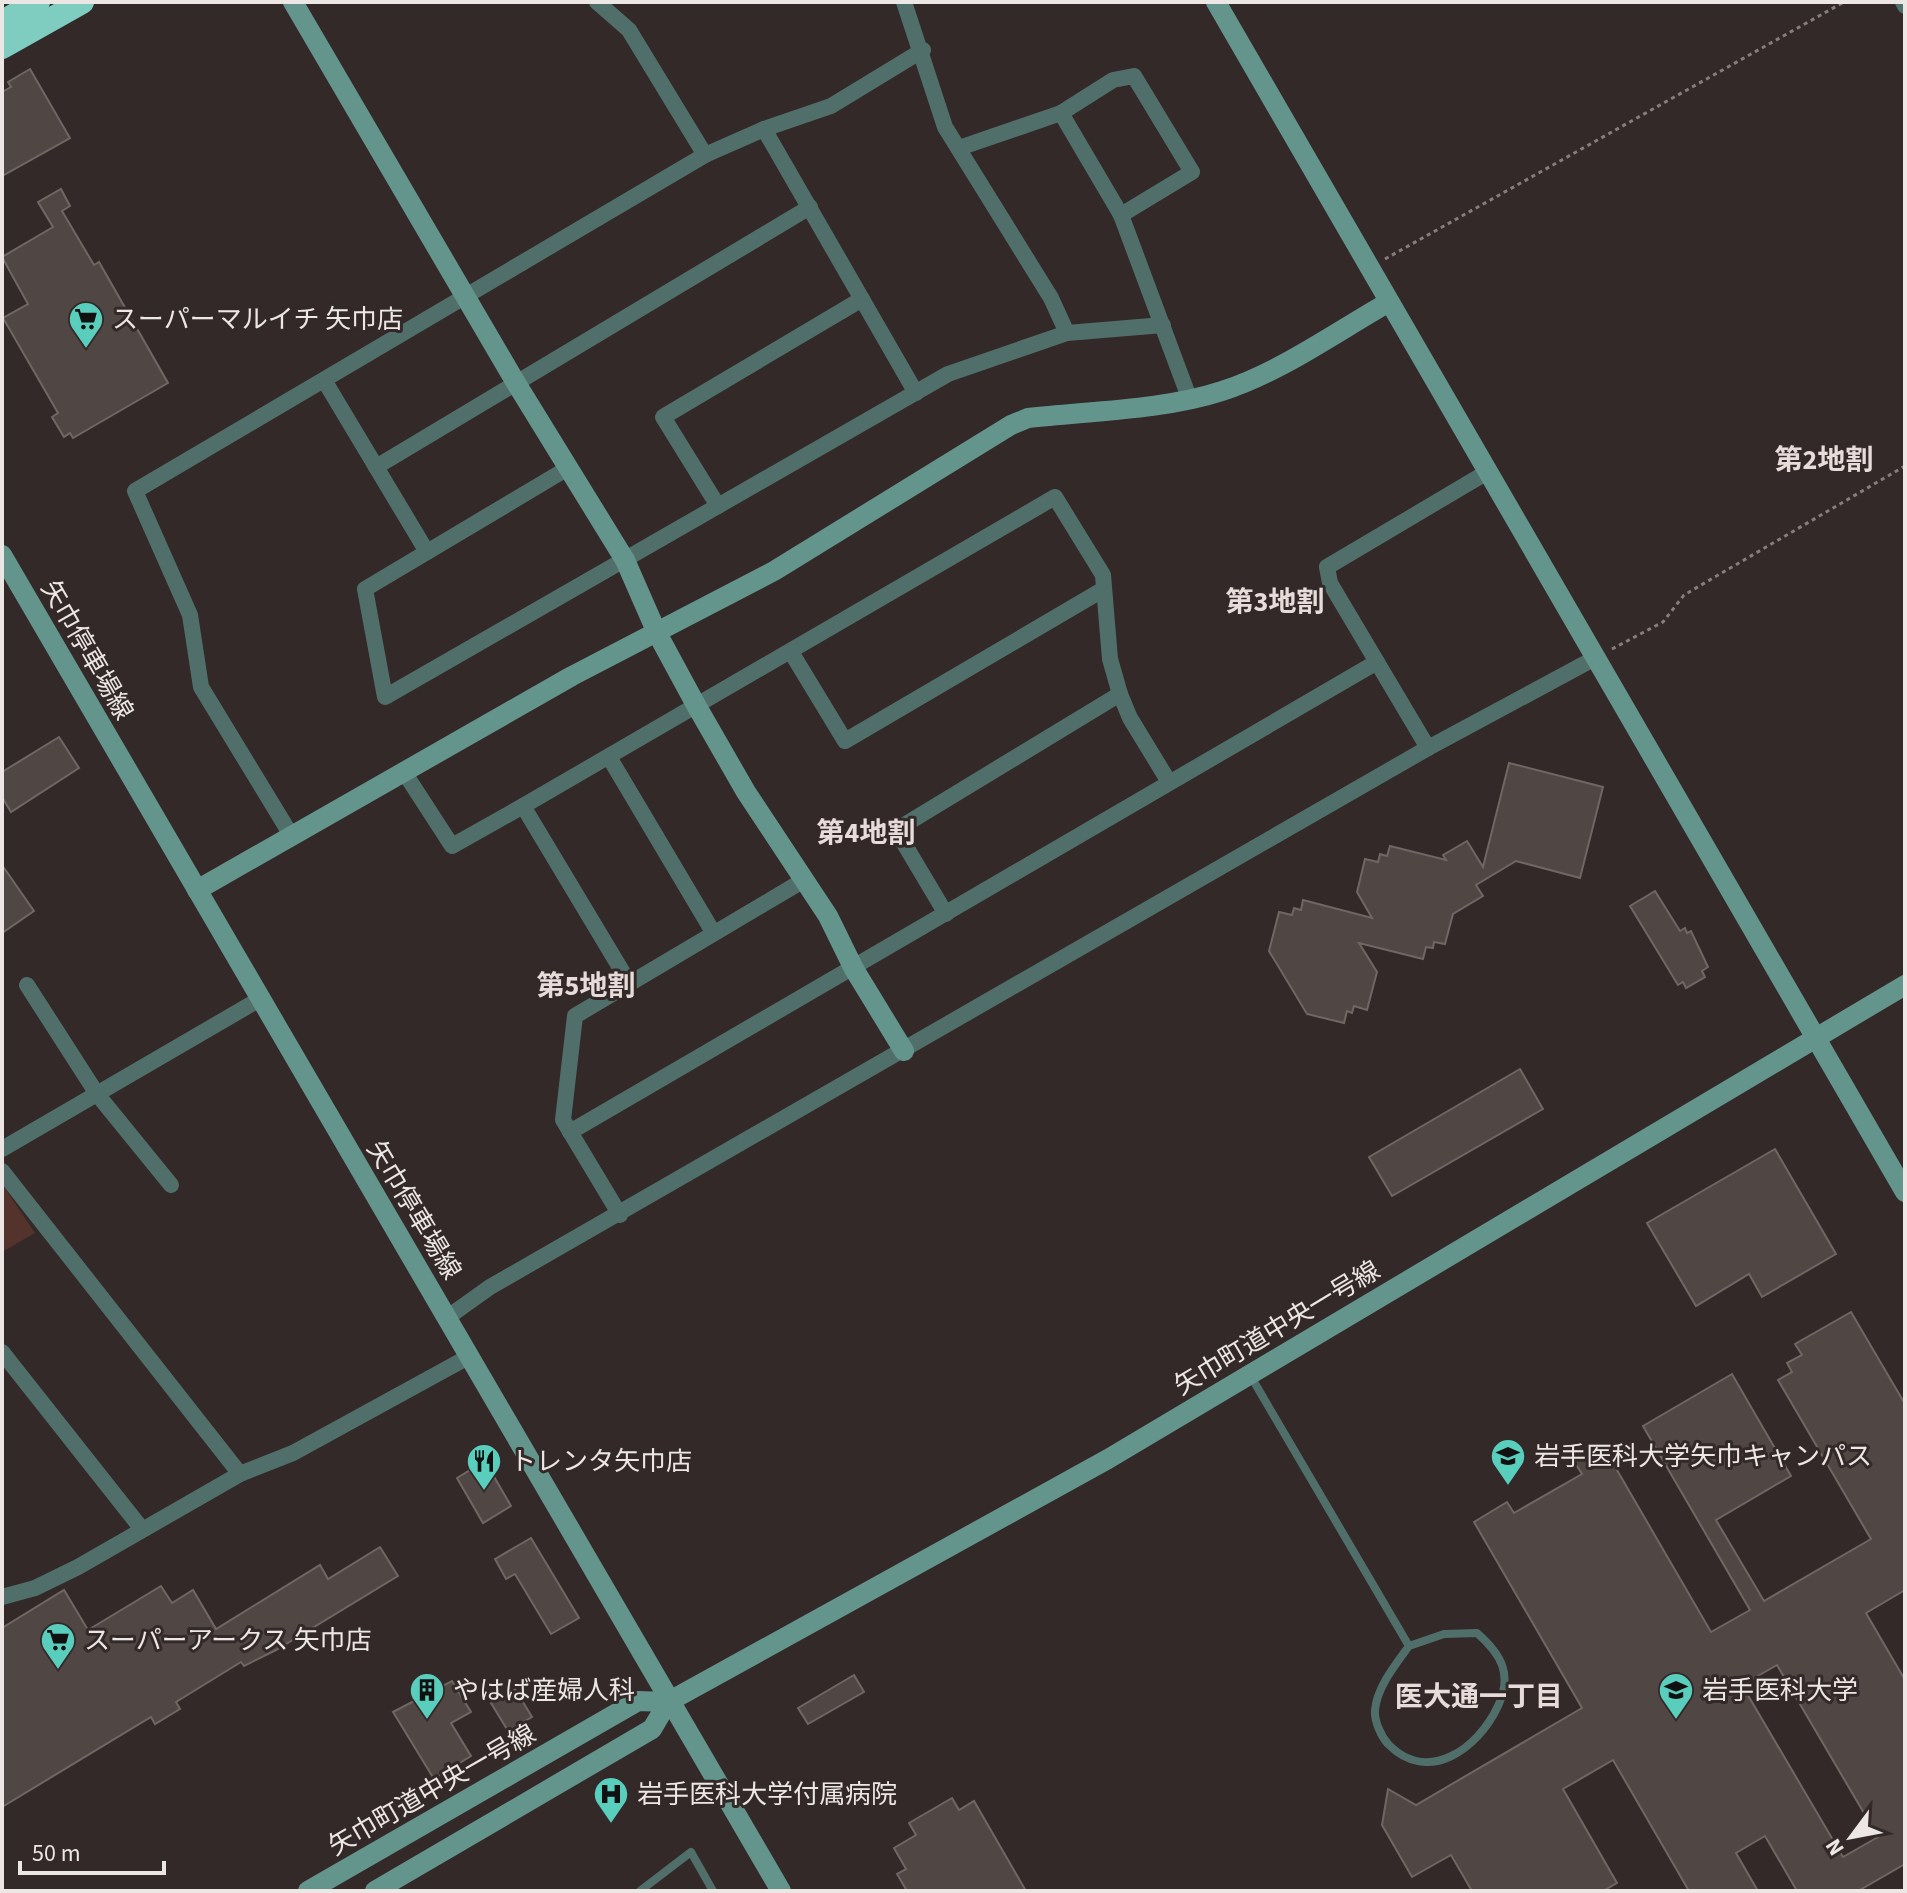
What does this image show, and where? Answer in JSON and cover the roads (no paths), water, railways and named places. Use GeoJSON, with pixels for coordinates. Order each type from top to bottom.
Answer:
{"type":"FeatureCollection","features":[{"type":"Feature","properties":{"kind":"highway"},"geometry":{"type":"LineString","coordinates":[[2,22],[38,2]]}},
{"type":"Feature","properties":{"kind":"highway"},"geometry":{"type":"LineString","coordinates":[[2,47],[82,2]]}},
{"type":"Feature","properties":{"kind":"street"},"geometry":{"type":"LineString","coordinates":[[293,2],[468,296],[516,383],[625,560],[657,633],[746,792],[828,916],[854,969],[904,1051]]}},
{"type":"Feature","properties":{"kind":"street"},"geometry":{"type":"LineString","coordinates":[[597,2],[629,30],[705,155]]}},
{"type":"Feature","properties":{"kind":"street"},"geometry":{"type":"LineString","coordinates":[[904,2],[923,50],[945,127],[1051,298],[1067,333]]}},
{"type":"Feature","properties":{"kind":"street"},"geometry":{"type":"LineString","coordinates":[[1216,2],[1905,1192]]}},
{"type":"Feature","properties":{"kind":"street"},"geometry":{"type":"LineString","coordinates":[[291,835],[201,687],[190,615],[135,491],[705,155],[764,129],[831,106],[923,50]]}},
{"type":"Feature","properties":{"kind":"street"},"geometry":{"type":"LineString","coordinates":[[959,148],[1061,113],[1113,80],[1134,76],[1192,172],[1121,215]]}},
{"type":"Feature","properties":{"kind":"street"},"geometry":{"type":"LineString","coordinates":[[1061,113],[1121,215],[1190,400]]}},
{"type":"Feature","properties":{"kind":"street"},"geometry":{"type":"LineString","coordinates":[[764,129],[916,393]]}},
{"type":"Feature","properties":{"kind":"street"},"geometry":{"type":"LineString","coordinates":[[376,467],[810,207]]}},
{"type":"Feature","properties":{"kind":"street"},"geometry":{"type":"LineString","coordinates":[[718,506],[663,417],[862,299]]}},
{"type":"Feature","properties":{"kind":"street"},"geometry":{"type":"LineString","coordinates":[[197,890],[572,676],[774,571],[1011,425],[1028,418],[1190,400],[1225,390],[1274,368],[1389,302]]}},
{"type":"Feature","properties":{"kind":"street"},"geometry":{"type":"LineString","coordinates":[[568,468],[365,589],[385,697],[916,393],[983,360],[1067,333],[1163,325]]}},
{"type":"Feature","properties":{"kind":"street"},"geometry":{"type":"LineString","coordinates":[[324,380],[427,552]]}},
{"type":"Feature","properties":{"kind":"street"},"geometry":{"type":"LineString","coordinates":[[1428,748],[1330,583],[1327,567],[1489,471]]}},
{"type":"Feature","properties":{"kind":"street"},"geometry":{"type":"LineString","coordinates":[[404,772],[452,846],[1055,497],[1103,575],[1110,659],[1120,694],[1130,718],[1169,782]]}},
{"type":"Feature","properties":{"kind":"street","name":"矢巾停車場線"},"geometry":{"type":"LineString","coordinates":[[2,555],[448,1317],[668,1702],[781,1891]]}},
{"type":"Feature","properties":{"kind":"street"},"geometry":{"type":"LineString","coordinates":[[791,652],[845,741],[1104,589]]}},
{"type":"Feature","properties":{"kind":"street"},"geometry":{"type":"LineString","coordinates":[[448,1317],[490,1287],[1428,748],[1597,657]]}},
{"type":"Feature","properties":{"kind":"street"},"geometry":{"type":"LineString","coordinates":[[570,1132],[1377,662]]}},
{"type":"Feature","properties":{"kind":"street"},"geometry":{"type":"LineString","coordinates":[[946,914],[896,830],[1120,694]]}},
{"type":"Feature","properties":{"kind":"street"},"geometry":{"type":"LineString","coordinates":[[609,757],[713,932]]}},
{"type":"Feature","properties":{"kind":"street"},"geometry":{"type":"LineString","coordinates":[[523,806],[628,981]]}},
{"type":"Feature","properties":{"kind":"street"},"geometry":{"type":"LineString","coordinates":[[620,1215],[563,1120],[575,1016],[628,981],[804,880]]}},
{"type":"Feature","properties":{"kind":"street"},"geometry":{"type":"LineString","coordinates":[[27,985],[97,1094],[171,1185]]}},
{"type":"Feature","properties":{"kind":"street","name":"矢巾町道中央一号線"},"geometry":{"type":"LineString","coordinates":[[381,1889],[652,1729],[668,1702],[1108,1459],[1905,985]]}},
{"type":"Feature","properties":{"kind":"street"},"geometry":{"type":"LineString","coordinates":[[2,1149],[260,999]]}},
{"type":"Feature","properties":{"kind":"street"},"geometry":{"type":"LineString","coordinates":[[2,1171],[240,1474]]}},
{"type":"Feature","properties":{"kind":"street"},"geometry":{"type":"LineString","coordinates":[[2,1352],[141,1528]]}},
{"type":"Feature","properties":{"kind":"street"},"geometry":{"type":"LineString","coordinates":[[2,1597],[35,1588],[78,1567],[141,1528],[240,1474],[293,1453],[470,1356]]}},
{"type":"Feature","properties":{"kind":"street","name":"矢巾町道中央一号線"},"geometry":{"type":"LineString","coordinates":[[308,1891],[638,1701],[668,1702]]}},
{"type":"Feature","properties":{"kind":"lane"},"geometry":{"type":"LineString","coordinates":[[1249,1374],[1409,1646]]}},
{"type":"Feature","properties":{"kind":"lane"},"geometry":{"type":"LineString","coordinates":[[1477,1633],[1496,1650],[1505,1667],[1503,1695],[1491,1722],[1471,1745],[1446,1759],[1417,1763],[1396,1752],[1382,1737],[1375,1712],[1382,1687],[1409,1646],[1444,1634],[1477,1633]]}},
{"type":"Feature","properties":{"kind":"lane"},"geometry":{"type":"LineString","coordinates":[[640,1891],[691,1852],[713,1891]]}},
{"type":"Feature","properties":{"kind":"place","name":"スーパーマルイチ 矢巾店"},"geometry":{"type":"Point","coordinates":[86,350]}},
{"type":"Feature","properties":{"kind":"place","name":"岩手医科大学矢巾キャンパス"},"geometry":{"type":"Point","coordinates":[1508,1487]}},
{"type":"Feature","properties":{"kind":"place","name":"トレンタ矢巾店"},"geometry":{"type":"Point","coordinates":[484,1492]}},
{"type":"Feature","properties":{"kind":"place","name":"スーパーアークス 矢巾店"},"geometry":{"type":"Point","coordinates":[58,1671]}},
{"type":"Feature","properties":{"kind":"place","name":"やはば産婦人科"},"geometry":{"type":"Point","coordinates":[427,1721]}},
{"type":"Feature","properties":{"kind":"place","name":"岩手医科大学"},"geometry":{"type":"Point","coordinates":[1676,1721]}},
{"type":"Feature","properties":{"kind":"place","name":"岩手医科大学付属病院"},"geometry":{"type":"Point","coordinates":[611,1825]}},
{"type":"Feature","properties":{"kind":"district","name":"第2地割"},"geometry":{"type":"Point","coordinates":[1824,460]}},
{"type":"Feature","properties":{"kind":"district","name":"第3地割"},"geometry":{"type":"Point","coordinates":[1275,602]}},
{"type":"Feature","properties":{"kind":"district","name":"第4地割"},"geometry":{"type":"Point","coordinates":[866,833]}},
{"type":"Feature","properties":{"kind":"district","name":"第5地割"},"geometry":{"type":"Point","coordinates":[586,986]}},
{"type":"Feature","properties":{"kind":"district","name":"医大通一丁目"},"geometry":{"type":"Point","coordinates":[1479,1697]}}]}
